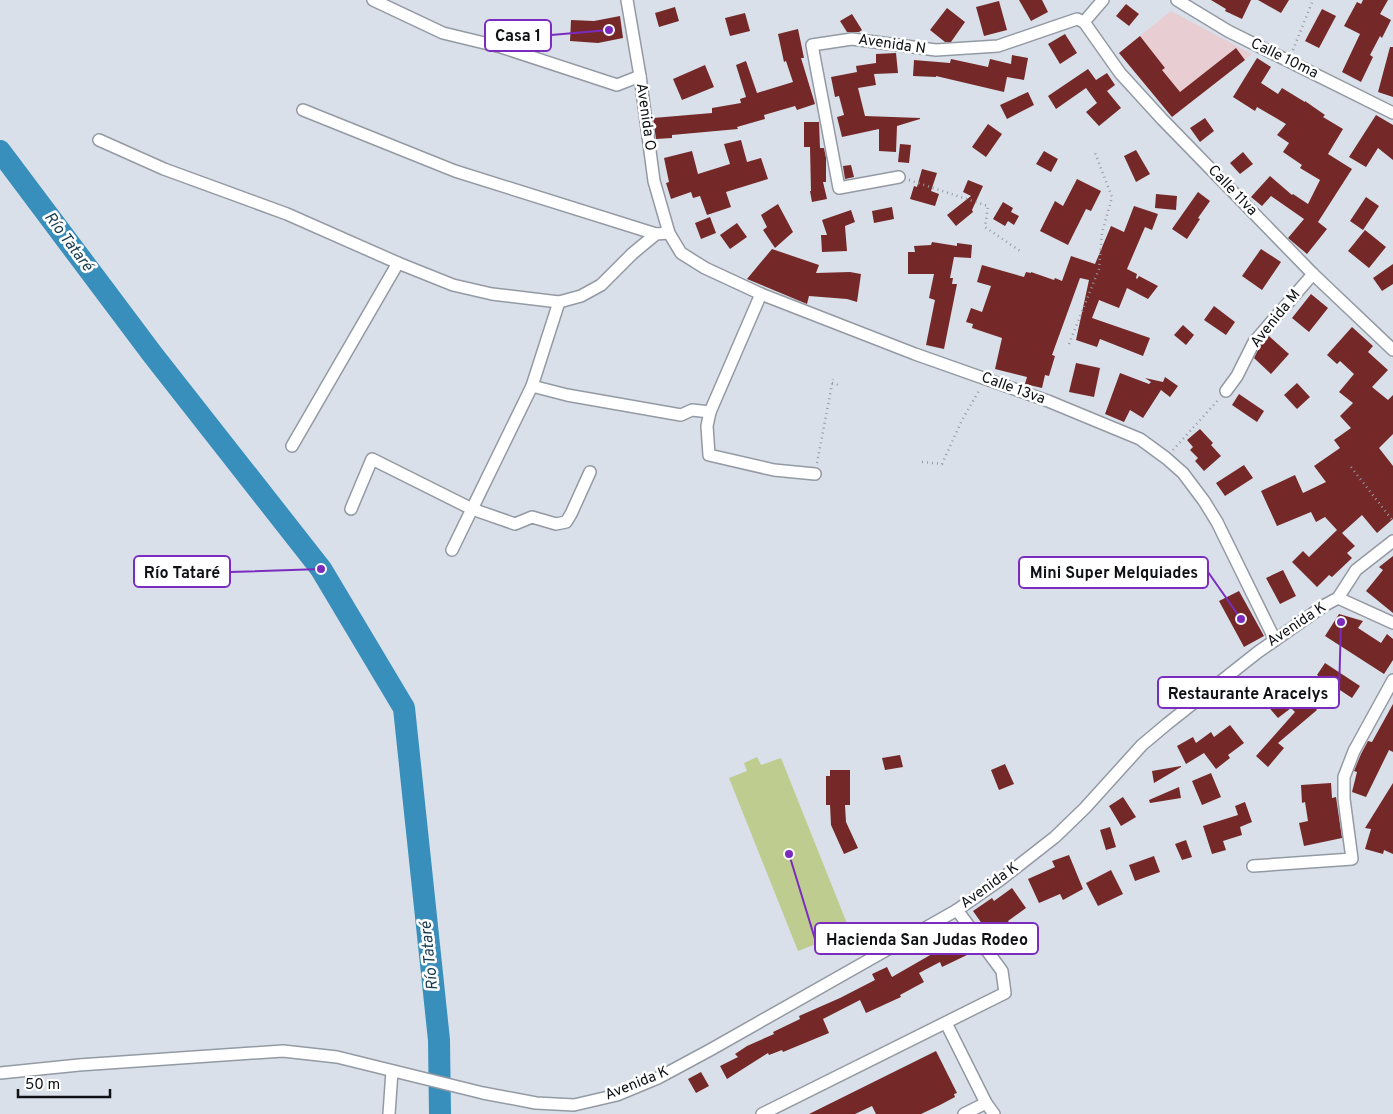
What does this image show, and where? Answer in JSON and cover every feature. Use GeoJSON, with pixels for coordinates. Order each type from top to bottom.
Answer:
{"type":"FeatureCollection","features":[{"type":"Feature","properties":{"kind":"street"},"geometry":{"type":"LineString","coordinates":[[373,0],[444,33],[501,47],[617,84],[640,76]]}},
{"type":"Feature","properties":{"kind":"street","name":"Avenida O"},"geometry":{"type":"LineString","coordinates":[[627,0],[640,76],[654,181],[668,233]]}},
{"type":"Feature","properties":{"kind":"street"},"geometry":{"type":"LineString","coordinates":[[1084,22],[1103,0]]}},
{"type":"Feature","properties":{"kind":"street","name":"Calle 10ma"},"geometry":{"type":"LineString","coordinates":[[1177,0],[1228,31],[1393,113]]}},
{"type":"Feature","properties":{"kind":"street","name":"Avenida N"},"geometry":{"type":"LineString","coordinates":[[899,177],[839,188],[812,45],[852,39],[936,50],[998,46],[1077,20],[1084,22]]}},
{"type":"Feature","properties":{"kind":"street","name":"Calle 11va"},"geometry":{"type":"LineString","coordinates":[[1084,22],[1120,73],[1162,119],[1313,274],[1393,350]]}},
{"type":"Feature","properties":{"kind":"street"},"geometry":{"type":"LineString","coordinates":[[303,110],[455,170],[656,234],[668,233]]}},
{"type":"Feature","properties":{"kind":"street"},"geometry":{"type":"LineString","coordinates":[[99,140],[164,169],[287,214],[398,263],[454,285],[492,294],[559,302],[581,296],[601,285],[632,254],[656,234]]}},
{"type":"Feature","properties":{"kind":"street","name":"Calle 13va"},"geometry":{"type":"LineString","coordinates":[[668,233],[681,253],[705,268],[761,294],[881,341],[1048,401],[1140,439],[1183,473],[1208,508],[1275,640]]}},
{"type":"Feature","properties":{"kind":"street"},"geometry":{"type":"LineString","coordinates":[[292,446],[398,263]]}},
{"type":"Feature","properties":{"kind":"street","name":"Avenida M"},"geometry":{"type":"LineString","coordinates":[[1226,391],[1238,376],[1254,342],[1313,274]]}},
{"type":"Feature","properties":{"kind":"street"},"geometry":{"type":"LineString","coordinates":[[761,294],[710,412],[707,426],[709,455],[774,470],[815,474]]}},
{"type":"Feature","properties":{"kind":"street"},"geometry":{"type":"LineString","coordinates":[[452,550],[532,386],[559,302]]}},
{"type":"Feature","properties":{"kind":"street"},"geometry":{"type":"LineString","coordinates":[[532,386],[567,395],[681,415],[692,410],[710,412]]}},
{"type":"Feature","properties":{"kind":"street"},"geometry":{"type":"LineString","coordinates":[[351,509],[372,459],[472,509],[515,524],[532,517],[556,524],[566,522],[590,472]]}},
{"type":"Feature","properties":{"kind":"street","name":"Avenida K"},"geometry":{"type":"LineString","coordinates":[[0,1072],[282,1051],[337,1057],[483,1093],[536,1103],[574,1105],[617,1095],[658,1078],[710,1050],[957,910],[1000,880],[1055,837],[1085,808],[1142,746],[1179,714],[1275,640],[1338,598],[1356,570],[1393,541]]}},
{"type":"Feature","properties":{"kind":"street"},"geometry":{"type":"LineString","coordinates":[[1338,598],[1393,623]]}},
{"type":"Feature","properties":{"kind":"street"},"geometry":{"type":"LineString","coordinates":[[1253,866],[1352,859],[1344,799],[1344,777],[1354,751],[1393,680]]}},
{"type":"Feature","properties":{"kind":"street"},"geometry":{"type":"LineString","coordinates":[[762,1114],[1006,993],[1002,971],[957,910]]}},
{"type":"Feature","properties":{"kind":"street"},"geometry":{"type":"LineString","coordinates":[[946,1023],[986,1103],[994,1114]]}},
{"type":"Feature","properties":{"kind":"street"},"geometry":{"type":"LineString","coordinates":[[389,1114],[392,1071]]}},
{"type":"Feature","properties":{"kind":"street"},"geometry":{"type":"LineString","coordinates":[[964,1114],[986,1103]]}},
{"type":"Feature","properties":{"kind":"path"},"geometry":{"type":"LineString","coordinates":[[1288,61],[1312,0]]}},
{"type":"Feature","properties":{"kind":"path"},"geometry":{"type":"LineString","coordinates":[[1069,344],[1099,269],[1102,233],[1112,197],[1095,153]]}},
{"type":"Feature","properties":{"kind":"path"},"geometry":{"type":"LineString","coordinates":[[899,177],[988,206],[985,227],[1020,251]]}},
{"type":"Feature","properties":{"kind":"path"},"geometry":{"type":"LineString","coordinates":[[922,462],[942,464],[984,378]]}},
{"type":"Feature","properties":{"kind":"path"},"geometry":{"type":"LineString","coordinates":[[815,474],[833,379]]}},
{"type":"Feature","properties":{"kind":"path"},"geometry":{"type":"LineString","coordinates":[[832,383],[839,385]]}},
{"type":"Feature","properties":{"kind":"path"},"geometry":{"type":"LineString","coordinates":[[1166,458],[1226,391]]}},
{"type":"Feature","properties":{"kind":"path"},"geometry":{"type":"LineString","coordinates":[[1351,467],[1393,521]]}},
{"type":"Feature","properties":{"kind":"shaded area"},"geometry":{"type":"Polygon","coordinates":[[[1171,11],[1252,54],[1172,117],[1119,53],[1171,11]]]}},
{"type":"Feature","properties":{"kind":"green space"},"geometry":{"type":"Polygon","coordinates":[[[757,757],[761,765],[781,758],[850,931],[798,951],[729,778],[747,771],[744,763],[757,757]]]}},
{"type":"Feature","properties":{"kind":"building"},"geometry":{"type":"Polygon","coordinates":[[[1019,0],[1042,0],[1048,12],[1031,21],[1019,0]]]}},
{"type":"Feature","properties":{"kind":"building"},"geometry":{"type":"Polygon","coordinates":[[[1211,0],[1251,0],[1242,19],[1225,11],[1226,9],[1211,0]]]}},
{"type":"Feature","properties":{"kind":"building"},"geometry":{"type":"Polygon","coordinates":[[[1258,0],[1289,0],[1281,13],[1258,0]]]}},
{"type":"Feature","properties":{"kind":"building"},"geometry":{"type":"Polygon","coordinates":[[[1363,0],[1388,0],[1380,14],[1391,20],[1382,38],[1380,36],[1370,55],[1373,57],[1361,82],[1342,72],[1360,34],[1344,26],[1357,2],[1361,4],[1363,0]]]}},
{"type":"Feature","properties":{"kind":"building"},"geometry":{"type":"Polygon","coordinates":[[[999,1],[1007,30],[984,36],[976,7],[999,1]]]}},
{"type":"Feature","properties":{"kind":"building"},"geometry":{"type":"Polygon","coordinates":[[[1126,4],[1139,14],[1129,26],[1116,16],[1126,4]]]}},
{"type":"Feature","properties":{"kind":"building"},"geometry":{"type":"Polygon","coordinates":[[[675,7],[679,21],[659,27],[655,13],[675,7]]]}},
{"type":"Feature","properties":{"kind":"building"},"geometry":{"type":"Polygon","coordinates":[[[947,8],[965,22],[951,42],[945,42],[930,30],[947,8]]]}},
{"type":"Feature","properties":{"kind":"building"},"geometry":{"type":"Polygon","coordinates":[[[1322,9],[1336,16],[1319,48],[1305,41],[1322,9]]]}},
{"type":"Feature","properties":{"kind":"building"},"geometry":{"type":"Polygon","coordinates":[[[745,13],[750,31],[730,36],[725,18],[745,13]]]}},
{"type":"Feature","properties":{"kind":"building"},"geometry":{"type":"Polygon","coordinates":[[[852,14],[862,30],[859,32],[847,32],[840,21],[852,14]]]}},
{"type":"Feature","properties":{"kind":"building"},"geometry":{"type":"Polygon","coordinates":[[[620,16],[623,38],[598,43],[570,41],[571,20],[594,21],[620,16]]]}},
{"type":"Feature","properties":{"kind":"building"},"geometry":{"type":"Polygon","coordinates":[[[798,29],[804,58],[801,58],[815,104],[797,110],[795,106],[764,115],[765,119],[737,127],[738,129],[672,135],[672,138],[656,139],[653,118],[712,113],[712,108],[741,103],[740,99],[746,97],[736,65],[746,61],[757,93],[793,82],[786,61],[784,62],[778,34],[798,29]]]}},
{"type":"Feature","properties":{"kind":"building"},"geometry":{"type":"Polygon","coordinates":[[[1065,34],[1077,53],[1060,64],[1048,44],[1065,34]]]}},
{"type":"Feature","properties":{"kind":"building"},"geometry":{"type":"Polygon","coordinates":[[[1140,36],[1165,68],[1162,70],[1180,92],[1236,48],[1245,60],[1172,117],[1119,53],[1140,36]]]}},
{"type":"Feature","properties":{"kind":"building"},"geometry":{"type":"Polygon","coordinates":[[[1390,47],[1393,47],[1393,97],[1378,92],[1390,47]]]}},
{"type":"Feature","properties":{"kind":"building"},"geometry":{"type":"Polygon","coordinates":[[[896,53],[898,73],[874,74],[876,85],[858,88],[865,116],[920,119],[897,126],[896,152],[879,151],[879,129],[842,137],[837,117],[844,115],[839,96],[835,97],[831,77],[857,72],[856,66],[876,63],[876,54],[896,53]]]}},
{"type":"Feature","properties":{"kind":"building"},"geometry":{"type":"Polygon","coordinates":[[[1012,55],[1028,58],[1024,80],[1007,77],[1004,92],[936,76],[913,76],[914,60],[950,63],[951,59],[988,67],[990,59],[1011,64],[1012,55]]]}},
{"type":"Feature","properties":{"kind":"building"},"geometry":{"type":"Polygon","coordinates":[[[1257,58],[1271,67],[1261,83],[1278,94],[1282,88],[1305,101],[1325,115],[1323,117],[1343,129],[1328,154],[1352,169],[1318,222],[1327,229],[1307,254],[1288,238],[1304,219],[1271,196],[1262,206],[1251,197],[1270,176],[1292,195],[1308,204],[1320,180],[1300,168],[1302,165],[1283,152],[1289,143],[1277,135],[1286,124],[1257,107],[1255,111],[1233,97],[1257,58]]]}},
{"type":"Feature","properties":{"kind":"building"},"geometry":{"type":"Polygon","coordinates":[[[705,65],[714,87],[682,100],[673,79],[705,65]]]}},
{"type":"Feature","properties":{"kind":"building"},"geometry":{"type":"Polygon","coordinates":[[[1088,69],[1096,80],[1107,73],[1115,85],[1107,91],[1121,108],[1099,126],[1086,112],[1097,103],[1086,88],[1056,109],[1048,96],[1088,69]]]}},
{"type":"Feature","properties":{"kind":"building"},"geometry":{"type":"Polygon","coordinates":[[[1028,92],[1034,105],[1007,119],[1000,105],[1028,92]]]}},
{"type":"Feature","properties":{"kind":"building"},"geometry":{"type":"Polygon","coordinates":[[[1376,115],[1393,125],[1393,160],[1378,148],[1366,167],[1349,157],[1376,115]]]}},
{"type":"Feature","properties":{"kind":"building"},"geometry":{"type":"Polygon","coordinates":[[[1205,118],[1214,131],[1200,142],[1190,128],[1205,118]]]}},
{"type":"Feature","properties":{"kind":"building"},"geometry":{"type":"Polygon","coordinates":[[[804,122],[819,122],[820,148],[824,148],[826,158],[826,182],[823,182],[827,199],[812,202],[810,191],[810,147],[804,147],[804,122]]]}},
{"type":"Feature","properties":{"kind":"building"},"geometry":{"type":"Polygon","coordinates":[[[988,124],[1002,134],[986,157],[972,147],[988,124]]]}},
{"type":"Feature","properties":{"kind":"building"},"geometry":{"type":"Polygon","coordinates":[[[741,140],[747,162],[761,158],[768,179],[726,192],[731,207],[707,215],[700,196],[693,198],[691,192],[671,199],[666,183],[669,182],[664,158],[692,151],[698,174],[730,164],[724,144],[741,140]]]}},
{"type":"Feature","properties":{"kind":"building"},"geometry":{"type":"Polygon","coordinates":[[[900,144],[911,145],[909,163],[898,162],[900,144]]]}},
{"type":"Feature","properties":{"kind":"building"},"geometry":{"type":"Polygon","coordinates":[[[1136,150],[1150,174],[1136,182],[1124,156],[1136,150]]]}},
{"type":"Feature","properties":{"kind":"building"},"geometry":{"type":"Polygon","coordinates":[[[1044,151],[1058,159],[1051,172],[1036,164],[1044,151]]]}},
{"type":"Feature","properties":{"kind":"building"},"geometry":{"type":"Polygon","coordinates":[[[1243,152],[1253,164],[1240,174],[1230,163],[1243,152]]]}},
{"type":"Feature","properties":{"kind":"building"},"geometry":{"type":"Polygon","coordinates":[[[851,165],[854,177],[845,179],[843,166],[851,165]]]}},
{"type":"Feature","properties":{"kind":"building"},"geometry":{"type":"Polygon","coordinates":[[[922,169],[937,173],[931,191],[939,194],[935,206],[910,199],[914,186],[917,187],[922,169]]]}},
{"type":"Feature","properties":{"kind":"building"},"geometry":{"type":"Polygon","coordinates":[[[1077,179],[1101,191],[1091,211],[1086,209],[1068,245],[1040,231],[1055,201],[1063,206],[1077,179]]]}},
{"type":"Feature","properties":{"kind":"building"},"geometry":{"type":"Polygon","coordinates":[[[968,180],[983,186],[972,210],[973,212],[956,226],[947,215],[971,196],[963,192],[968,180]]]}},
{"type":"Feature","properties":{"kind":"building"},"geometry":{"type":"Polygon","coordinates":[[[1198,192],[1210,201],[1187,239],[1172,229],[1198,192]]]}},
{"type":"Feature","properties":{"kind":"building"},"geometry":{"type":"Polygon","coordinates":[[[1156,194],[1177,196],[1176,210],[1155,208],[1156,194]]]}},
{"type":"Feature","properties":{"kind":"building"},"geometry":{"type":"Polygon","coordinates":[[[1366,197],[1379,206],[1363,230],[1350,221],[1366,197]]]}},
{"type":"Feature","properties":{"kind":"building"},"geometry":{"type":"Polygon","coordinates":[[[1003,202],[1013,208],[1011,212],[1019,216],[1014,225],[1008,221],[1005,226],[993,219],[1003,202]]]}},
{"type":"Feature","properties":{"kind":"building"},"geometry":{"type":"Polygon","coordinates":[[[778,204],[793,232],[775,248],[763,230],[767,227],[761,215],[778,204]]]}},
{"type":"Feature","properties":{"kind":"building"},"geometry":{"type":"Polygon","coordinates":[[[1134,206],[1158,214],[1152,230],[1145,227],[1127,269],[1137,274],[1137,279],[1139,276],[1158,286],[1148,299],[1127,288],[1119,308],[1099,300],[1092,318],[1150,338],[1143,356],[1100,339],[1097,347],[1076,340],[1089,280],[1080,278],[1052,355],[1055,356],[1049,376],[1045,375],[1042,388],[1025,384],[1027,377],[995,369],[1002,338],[972,328],[973,324],[966,322],[971,308],[982,312],[991,286],[977,282],[982,265],[1024,277],[1026,272],[1031,272],[1062,281],[1071,256],[1095,264],[1111,226],[1124,232],[1134,206]]]}},
{"type":"Feature","properties":{"kind":"building"},"geometry":{"type":"Polygon","coordinates":[[[892,207],[894,219],[874,223],[872,211],[892,207]]]}},
{"type":"Feature","properties":{"kind":"building"},"geometry":{"type":"Polygon","coordinates":[[[851,210],[855,222],[845,226],[847,251],[822,252],[821,235],[827,235],[822,220],[851,210]]]}},
{"type":"Feature","properties":{"kind":"building"},"geometry":{"type":"Polygon","coordinates":[[[710,217],[716,233],[701,239],[695,223],[710,217]]]}},
{"type":"Feature","properties":{"kind":"building"},"geometry":{"type":"Polygon","coordinates":[[[737,223],[747,237],[730,249],[720,235],[737,223]]]}},
{"type":"Feature","properties":{"kind":"building"},"geometry":{"type":"Polygon","coordinates":[[[1365,230],[1386,247],[1369,268],[1348,251],[1365,230]]]}},
{"type":"Feature","properties":{"kind":"building"},"geometry":{"type":"Polygon","coordinates":[[[932,242],[957,246],[957,243],[972,245],[971,258],[954,257],[950,278],[953,278],[952,284],[957,284],[944,349],[926,345],[935,300],[929,298],[934,274],[908,274],[908,252],[915,252],[914,246],[931,245],[932,242]]]}},
{"type":"Feature","properties":{"kind":"building"},"geometry":{"type":"Polygon","coordinates":[[[772,249],[819,265],[816,273],[850,272],[861,274],[857,302],[847,299],[809,296],[807,304],[747,279],[772,249]]]}},
{"type":"Feature","properties":{"kind":"building"},"geometry":{"type":"Polygon","coordinates":[[[1261,249],[1281,262],[1262,290],[1242,276],[1261,249]]]}},
{"type":"Feature","properties":{"kind":"building"},"geometry":{"type":"Polygon","coordinates":[[[1393,264],[1393,284],[1382,291],[1373,278],[1393,264]]]}},
{"type":"Feature","properties":{"kind":"building"},"geometry":{"type":"Polygon","coordinates":[[[1311,294],[1328,308],[1309,332],[1292,318],[1311,294]]]}},
{"type":"Feature","properties":{"kind":"building"},"geometry":{"type":"Polygon","coordinates":[[[1214,306],[1235,322],[1226,335],[1204,320],[1214,306]]]}},
{"type":"Feature","properties":{"kind":"building"},"geometry":{"type":"Polygon","coordinates":[[[1183,325],[1194,335],[1186,345],[1174,335],[1183,325]]]}},
{"type":"Feature","properties":{"kind":"building"},"geometry":{"type":"Polygon","coordinates":[[[1352,327],[1373,346],[1368,352],[1388,370],[1372,387],[1388,400],[1393,395],[1393,434],[1379,448],[1393,466],[1393,519],[1377,533],[1362,515],[1342,533],[1355,546],[1347,553],[1352,558],[1332,577],[1329,575],[1317,587],[1292,562],[1303,551],[1309,557],[1337,530],[1325,517],[1316,522],[1311,512],[1277,526],[1261,491],[1295,475],[1303,493],[1326,482],[1314,466],[1340,448],[1334,440],[1351,428],[1340,416],[1353,403],[1339,392],[1354,374],[1340,361],[1337,364],[1327,355],[1352,327]]]}},
{"type":"Feature","properties":{"kind":"building"},"geometry":{"type":"Polygon","coordinates":[[[1269,336],[1289,354],[1271,374],[1254,358],[1260,346],[1269,336]]]}},
{"type":"Feature","properties":{"kind":"building"},"geometry":{"type":"Polygon","coordinates":[[[1076,363],[1100,368],[1094,397],[1069,392],[1076,363]]]}},
{"type":"Feature","properties":{"kind":"building"},"geometry":{"type":"Polygon","coordinates":[[[1120,373],[1149,384],[1151,382],[1145,378],[1163,382],[1165,377],[1178,386],[1170,397],[1161,390],[1143,418],[1130,410],[1124,422],[1105,414],[1120,373]]]}},
{"type":"Feature","properties":{"kind":"building"},"geometry":{"type":"Polygon","coordinates":[[[1297,383],[1310,397],[1297,409],[1284,395],[1297,383]]]}},
{"type":"Feature","properties":{"kind":"building"},"geometry":{"type":"Polygon","coordinates":[[[1239,394],[1264,411],[1257,422],[1232,405],[1239,394]]]}},
{"type":"Feature","properties":{"kind":"building"},"geometry":{"type":"Polygon","coordinates":[[[1200,429],[1213,443],[1211,445],[1221,456],[1204,471],[1195,461],[1198,458],[1190,450],[1193,447],[1187,440],[1200,429]]]}},
{"type":"Feature","properties":{"kind":"building"},"geometry":{"type":"Polygon","coordinates":[[[1244,465],[1253,478],[1225,496],[1216,483],[1244,465]]]}},
{"type":"Feature","properties":{"kind":"building"},"geometry":{"type":"Polygon","coordinates":[[[1393,556],[1393,613],[1366,591],[1383,570],[1379,567],[1393,556]]]}},
{"type":"Feature","properties":{"kind":"building"},"geometry":{"type":"Polygon","coordinates":[[[1283,570],[1296,596],[1280,604],[1266,578],[1283,570]]]}},
{"type":"Feature","properties":{"kind":"building"},"geometry":{"type":"Polygon","coordinates":[[[1239,591],[1264,636],[1244,647],[1219,601],[1239,591]]]}},
{"type":"Feature","properties":{"kind":"building"},"geometry":{"type":"Polygon","coordinates":[[[1339,614],[1363,621],[1358,628],[1381,643],[1387,634],[1393,639],[1393,660],[1384,674],[1325,636],[1339,614]]]}},
{"type":"Feature","properties":{"kind":"building"},"geometry":{"type":"Polygon","coordinates":[[[1325,663],[1360,686],[1352,698],[1317,675],[1325,663]]]}},
{"type":"Feature","properties":{"kind":"building"},"geometry":{"type":"Polygon","coordinates":[[[1293,681],[1317,710],[1278,743],[1284,748],[1268,767],[1256,756],[1295,712],[1291,708],[1278,718],[1266,704],[1293,681]]]}},
{"type":"Feature","properties":{"kind":"building"},"geometry":{"type":"Polygon","coordinates":[[[1393,704],[1393,752],[1389,750],[1366,797],[1352,792],[1357,772],[1354,771],[1361,754],[1368,741],[1372,742],[1393,704]]]}},
{"type":"Feature","properties":{"kind":"building"},"geometry":{"type":"Polygon","coordinates":[[[1230,725],[1244,743],[1228,755],[1230,758],[1216,769],[1204,753],[1186,764],[1177,746],[1193,737],[1196,743],[1211,732],[1214,737],[1230,725]]]}},
{"type":"Feature","properties":{"kind":"building"},"geometry":{"type":"Polygon","coordinates":[[[900,755],[903,767],[885,770],[882,758],[900,755]]]}},
{"type":"Feature","properties":{"kind":"building"},"geometry":{"type":"Polygon","coordinates":[[[1005,764],[1014,784],[999,790],[991,770],[1005,764]]]}},
{"type":"Feature","properties":{"kind":"building"},"geometry":{"type":"Polygon","coordinates":[[[1181,767],[1154,783],[1152,771],[1181,767]]]}},
{"type":"Feature","properties":{"kind":"building"},"geometry":{"type":"Polygon","coordinates":[[[830,770],[850,770],[850,805],[845,805],[846,822],[858,848],[844,854],[831,825],[830,805],[826,805],[826,776],[830,776],[830,770]]]}},
{"type":"Feature","properties":{"kind":"building"},"geometry":{"type":"Polygon","coordinates":[[[1211,773],[1221,797],[1202,805],[1192,781],[1211,773]]]}},
{"type":"Feature","properties":{"kind":"building"},"geometry":{"type":"Polygon","coordinates":[[[1331,783],[1332,798],[1336,797],[1342,838],[1304,846],[1299,823],[1308,821],[1305,802],[1302,803],[1301,785],[1331,783]]]}},
{"type":"Feature","properties":{"kind":"building"},"geometry":{"type":"Polygon","coordinates":[[[1393,783],[1393,854],[1384,850],[1383,854],[1365,849],[1371,829],[1365,828],[1393,783]]]}},
{"type":"Feature","properties":{"kind":"building"},"geometry":{"type":"Polygon","coordinates":[[[1179,787],[1181,798],[1150,803],[1149,800],[1179,787]]]}},
{"type":"Feature","properties":{"kind":"building"},"geometry":{"type":"Polygon","coordinates":[[[1123,797],[1136,817],[1121,826],[1109,806],[1123,797]]]}},
{"type":"Feature","properties":{"kind":"building"},"geometry":{"type":"Polygon","coordinates":[[[1245,802],[1252,822],[1240,827],[1242,835],[1223,841],[1226,850],[1212,854],[1203,826],[1238,815],[1235,806],[1245,802]]]}},
{"type":"Feature","properties":{"kind":"building"},"geometry":{"type":"Polygon","coordinates":[[[1110,827],[1116,847],[1106,850],[1100,830],[1110,827]]]}},
{"type":"Feature","properties":{"kind":"building"},"geometry":{"type":"Polygon","coordinates":[[[1186,840],[1192,857],[1182,860],[1175,844],[1186,840]]]}},
{"type":"Feature","properties":{"kind":"building"},"geometry":{"type":"Polygon","coordinates":[[[1069,855],[1083,889],[1063,900],[1060,894],[1039,903],[1028,879],[1055,867],[1052,861],[1069,855]]]}},
{"type":"Feature","properties":{"kind":"building"},"geometry":{"type":"Polygon","coordinates":[[[1154,856],[1160,872],[1135,881],[1129,865],[1154,856]]]}},
{"type":"Feature","properties":{"kind":"building"},"geometry":{"type":"Polygon","coordinates":[[[1111,870],[1123,894],[1098,906],[1086,883],[1111,870]]]}},
{"type":"Feature","properties":{"kind":"building"},"geometry":{"type":"Polygon","coordinates":[[[1012,888],[1026,908],[1008,921],[1011,926],[992,938],[973,911],[992,898],[994,901],[1012,888]]]}},
{"type":"Feature","properties":{"kind":"building"},"geometry":{"type":"Polygon","coordinates":[[[958,939],[967,955],[942,967],[940,962],[919,973],[924,982],[900,995],[901,997],[866,1013],[860,1000],[823,1019],[829,1033],[783,1052],[782,1050],[769,1055],[768,1053],[727,1079],[720,1066],[738,1057],[735,1054],[747,1046],[774,1034],[773,1032],[800,1019],[799,1016],[875,980],[872,974],[887,967],[892,977],[958,939]]]}},
{"type":"Feature","properties":{"kind":"building"},"geometry":{"type":"Polygon","coordinates":[[[936,1051],[957,1093],[954,1094],[955,1097],[940,1105],[921,1114],[876,1114],[872,1106],[855,1114],[809,1114],[936,1051]]]}},
{"type":"Feature","properties":{"kind":"building"},"geometry":{"type":"Polygon","coordinates":[[[701,1072],[709,1086],[696,1093],[688,1079],[701,1072]]]}},
{"type":"Feature","properties":{"kind":"waterway","name":"Río Tataré"},"geometry":{"type":"LineString","coordinates":[[0,151],[153,355],[321,569],[404,708],[439,1040],[440,1114]]}},
{"type":"Feature","properties":{"kind":"place","name":"Casa 1"},"geometry":{"type":"Point","coordinates":[609,30]}},
{"type":"Feature","properties":{"kind":"place","name":"Río Tataré"},"geometry":{"type":"Point","coordinates":[321,569]}},
{"type":"Feature","properties":{"kind":"place","name":"Mini Super Melquiades"},"geometry":{"type":"Point","coordinates":[1241,619]}},
{"type":"Feature","properties":{"kind":"place","name":"Restaurante Aracelys"},"geometry":{"type":"Point","coordinates":[1341,622]}},
{"type":"Feature","properties":{"kind":"place","name":"Hacienda San Judas Rodeo"},"geometry":{"type":"Point","coordinates":[789,854]}}]}
